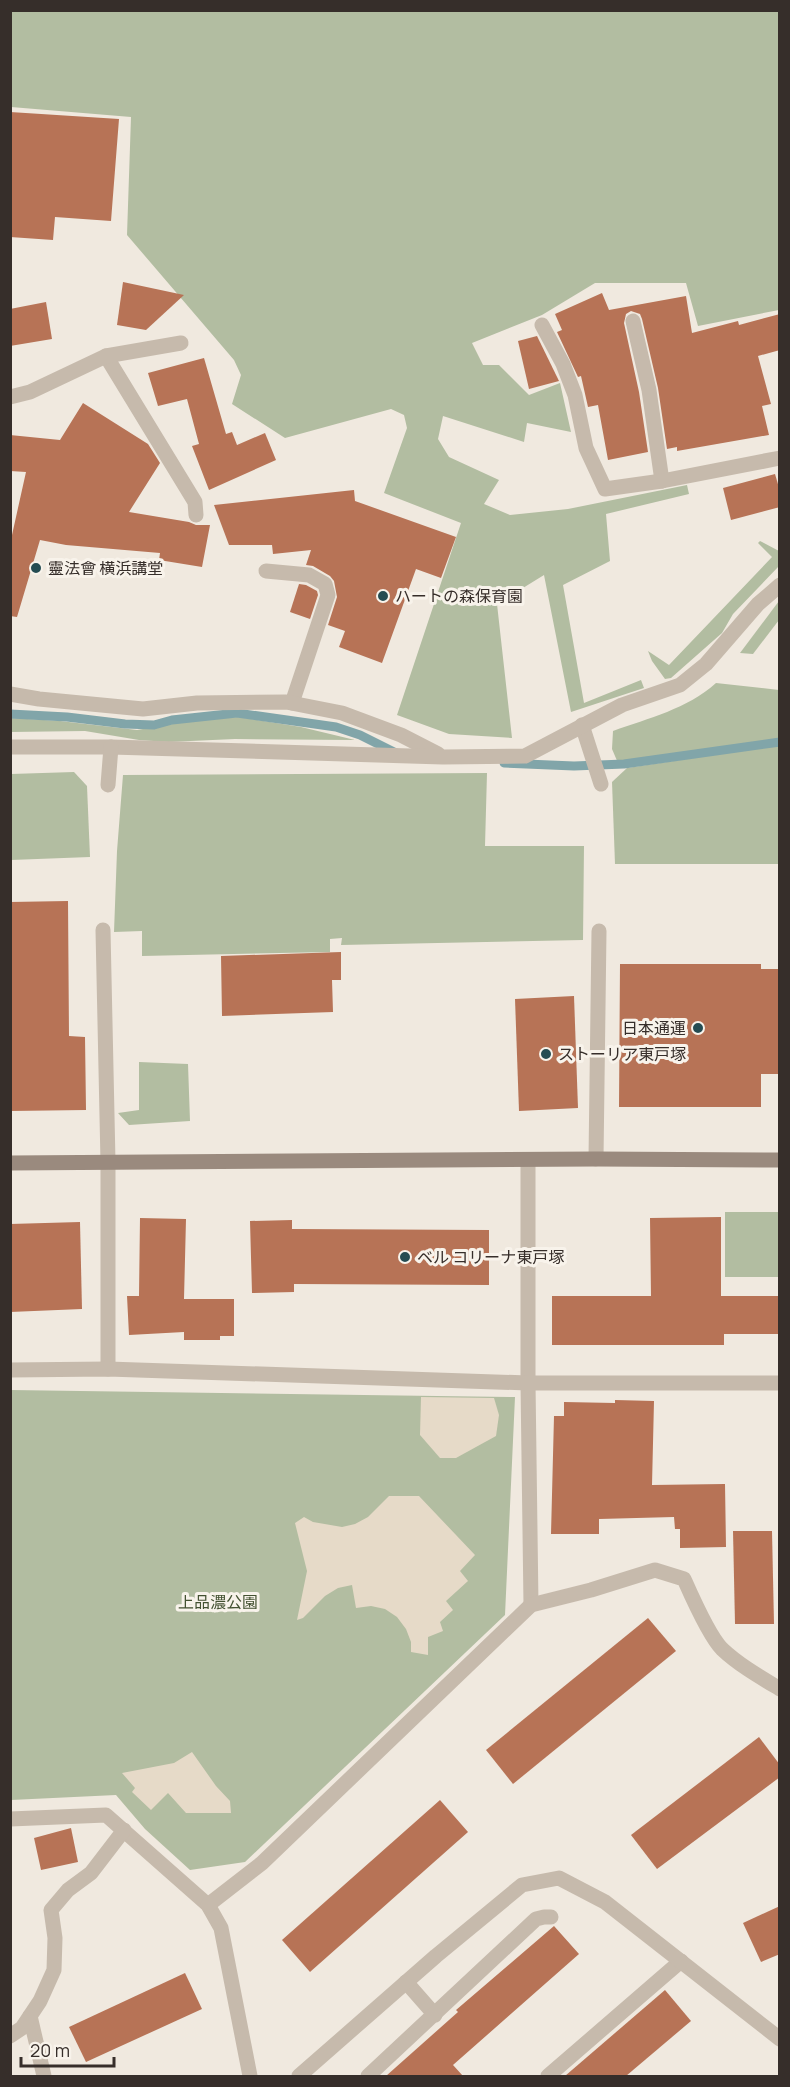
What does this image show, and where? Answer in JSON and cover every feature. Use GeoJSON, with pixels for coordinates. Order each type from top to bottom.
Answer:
{"type":"FeatureCollection","features":[{"type":"Feature","properties":{"kind":"street"},"geometry":{"type":"LineString","coordinates":[[633,321],[649,390],[662,481]]}},
{"type":"Feature","properties":{"kind":"street"},"geometry":{"type":"LineString","coordinates":[[542,325],[563,364],[575,395],[586,448],[605,489],[662,481],[780,458]]}},
{"type":"Feature","properties":{"kind":"street"},"geometry":{"type":"LineString","coordinates":[[10,397],[30,392],[106,356],[181,343]]}},
{"type":"Feature","properties":{"kind":"street"},"geometry":{"type":"LineString","coordinates":[[106,356],[195,502],[196,515]]}},
{"type":"Feature","properties":{"kind":"street"},"geometry":{"type":"LineString","coordinates":[[266,571],[309,574],[325,584],[328,595],[291,703]]}},
{"type":"Feature","properties":{"kind":"street"},"geometry":{"type":"LineString","coordinates":[[10,747],[111,747],[443,757],[525,756],[622,705],[680,685],[706,664],[758,604],[780,585]]}},
{"type":"Feature","properties":{"kind":"street"},"geometry":{"type":"LineString","coordinates":[[10,694],[143,709],[197,703],[291,703],[342,713],[401,735],[443,757]]}},
{"type":"Feature","properties":{"kind":"street"},"geometry":{"type":"LineString","coordinates":[[582,725],[601,784]]}},
{"type":"Feature","properties":{"kind":"street"},"geometry":{"type":"LineString","coordinates":[[108,785],[111,747]]}},
{"type":"Feature","properties":{"kind":"street"},"geometry":{"type":"LineString","coordinates":[[103,930],[108,1162],[108,1369]]}},
{"type":"Feature","properties":{"kind":"street"},"geometry":{"type":"LineString","coordinates":[[597,1159],[599,931]]}},
{"type":"Feature","properties":{"kind":"street"},"geometry":{"type":"LineString","coordinates":[[528,1160],[531,1605]]}},
{"type":"Feature","properties":{"kind":"street"},"geometry":{"type":"LineString","coordinates":[[10,1163],[780,1160]]}},
{"type":"Feature","properties":{"kind":"street"},"geometry":{"type":"LineString","coordinates":[[10,1370],[108,1369],[528,1383],[780,1383]]}},
{"type":"Feature","properties":{"kind":"street"},"geometry":{"type":"LineString","coordinates":[[208,1905],[262,1863],[531,1605],[656,1570],[684,1579],[696,1606],[721,1647],[756,1675],[780,1689]]}},
{"type":"Feature","properties":{"kind":"street"},"geometry":{"type":"LineString","coordinates":[[10,1819],[106,1815],[208,1905],[220,1928],[250,2076]]}},
{"type":"Feature","properties":{"kind":"street"},"geometry":{"type":"LineString","coordinates":[[10,2036],[22,2028],[40,2001],[54,1970],[55,1938],[51,1910],[68,1890],[91,1873],[124,1830]]}},
{"type":"Feature","properties":{"kind":"street"},"geometry":{"type":"LineString","coordinates":[[300,2076],[406,1982],[522,1885],[559,1878],[605,1902],[780,2039]]}},
{"type":"Feature","properties":{"kind":"street"},"geometry":{"type":"LineString","coordinates":[[368,2076],[536,1919],[551,1917]]}},
{"type":"Feature","properties":{"kind":"street"},"geometry":{"type":"LineString","coordinates":[[548,2076],[681,1961]]}},
{"type":"Feature","properties":{"kind":"street"},"geometry":{"type":"LineString","coordinates":[[406,1982],[435,2015]]}},
{"type":"Feature","properties":{"kind":"street"},"geometry":{"type":"LineString","coordinates":[[30,2016],[44,2076]]}},
{"type":"Feature","properties":{"kind":"green space"},"geometry":{"type":"Polygon","coordinates":[[[10,11],[779,11],[779,310],[698,326],[686,283],[595,283],[542,315],[472,343],[483,365],[499,365],[529,395],[560,383],[571,432],[527,423],[524,442],[443,416],[438,439],[449,457],[499,480],[484,504],[510,515],[568,509],[687,485],[689,494],[606,514],[610,561],[563,585],[584,703],[641,680],[644,688],[571,712],[544,575],[497,604],[512,738],[449,734],[397,715],[461,523],[384,493],[407,428],[404,415],[391,409],[285,438],[232,404],[241,375],[234,360],[127,235],[131,117],[11,107],[10,11]]]}},
{"type":"Feature","properties":{"kind":"green space"},"geometry":{"type":"Polygon","coordinates":[[[760,541],[779,551],[779,566],[733,614],[722,633],[671,678],[665,679],[648,651],[669,665],[772,557],[758,543],[760,541]]]}},
{"type":"Feature","properties":{"kind":"green space"},"geometry":{"type":"Polygon","coordinates":[[[779,601],[779,620],[753,654],[740,653],[779,601]]]}},
{"type":"Feature","properties":{"kind":"green space"},"geometry":{"type":"Polygon","coordinates":[[[716,683],[779,690],[779,740],[618,763],[612,749],[613,731],[693,700],[716,683]]]}},
{"type":"Feature","properties":{"kind":"green space"},"geometry":{"type":"Polygon","coordinates":[[[238,717],[301,727],[355,740],[235,739],[168,742],[139,740],[85,731],[11,732],[11,718],[137,730],[196,720],[238,717]]]}},
{"type":"Feature","properties":{"kind":"green space"},"geometry":{"type":"Polygon","coordinates":[[[779,745],[779,864],[615,864],[612,782],[627,768],[779,745]]]}},
{"type":"Feature","properties":{"kind":"green space"},"geometry":{"type":"Polygon","coordinates":[[[74,772],[87,786],[90,857],[11,860],[11,774],[74,772]]]}},
{"type":"Feature","properties":{"kind":"green space"},"geometry":{"type":"Polygon","coordinates":[[[487,773],[485,846],[584,846],[583,940],[341,945],[342,938],[330,939],[330,952],[142,956],[142,931],[114,932],[123,775],[487,773]]]}},
{"type":"Feature","properties":{"kind":"green space"},"geometry":{"type":"Polygon","coordinates":[[[139,1062],[188,1064],[190,1121],[129,1125],[118,1113],[139,1110],[139,1062]]]}},
{"type":"Feature","properties":{"kind":"green space"},"geometry":{"type":"Polygon","coordinates":[[[725,1212],[779,1212],[779,1277],[725,1277],[725,1212]]]}},
{"type":"Feature","properties":{"kind":"green space","name":"上品濃公園"},"geometry":{"type":"Polygon","coordinates":[[[10,1390],[515,1397],[505,1615],[245,1862],[190,1870],[145,1829],[116,1795],[11,1800],[10,1390]]]}},
{"type":"Feature","properties":{"kind":"shaded area"},"geometry":{"type":"Polygon","coordinates":[[[421,1397],[494,1398],[499,1415],[496,1436],[456,1458],[440,1458],[420,1435],[421,1397]]]}},
{"type":"Feature","properties":{"kind":"shaded area"},"geometry":{"type":"Polygon","coordinates":[[[389,1496],[419,1496],[475,1555],[460,1571],[468,1581],[446,1601],[453,1610],[440,1622],[443,1631],[428,1637],[428,1655],[411,1652],[411,1642],[406,1629],[397,1617],[385,1609],[371,1606],[356,1608],[352,1585],[338,1588],[325,1596],[303,1618],[297,1620],[307,1571],[295,1523],[304,1517],[313,1522],[342,1527],[355,1524],[368,1517],[389,1496]]]}},
{"type":"Feature","properties":{"kind":"shaded area"},"geometry":{"type":"Polygon","coordinates":[[[192,1752],[216,1786],[230,1801],[231,1813],[186,1813],[168,1793],[151,1810],[132,1792],[135,1788],[122,1773],[174,1763],[192,1752]]]}},
{"type":"Feature","properties":{"kind":"building"},"geometry":{"type":"Polygon","coordinates":[[[10,112],[119,119],[111,221],[55,217],[53,240],[10,237],[10,112]]]}},
{"type":"Feature","properties":{"kind":"building"},"geometry":{"type":"Polygon","coordinates":[[[123,282],[184,295],[146,330],[117,325],[123,282]]]}},
{"type":"Feature","properties":{"kind":"building"},"geometry":{"type":"Polygon","coordinates":[[[602,293],[609,310],[686,296],[692,333],[738,321],[739,325],[780,314],[780,350],[758,356],[771,404],[762,406],[769,435],[677,451],[677,447],[667,449],[658,388],[642,319],[640,314],[631,311],[626,314],[624,323],[639,392],[648,452],[608,460],[598,405],[588,407],[581,376],[578,377],[557,332],[562,330],[555,314],[602,293]]]}},
{"type":"Feature","properties":{"kind":"building"},"geometry":{"type":"Polygon","coordinates":[[[46,302],[52,339],[10,346],[10,309],[46,302]]]}},
{"type":"Feature","properties":{"kind":"building"},"geometry":{"type":"Polygon","coordinates":[[[537,336],[559,381],[529,389],[518,341],[537,336]]]}},
{"type":"Feature","properties":{"kind":"building"},"geometry":{"type":"Polygon","coordinates":[[[204,358],[226,434],[232,432],[237,445],[265,433],[276,460],[209,490],[192,446],[199,444],[187,399],[158,406],[148,373],[204,358]]]}},
{"type":"Feature","properties":{"kind":"building"},"geometry":{"type":"Polygon","coordinates":[[[83,403],[148,444],[160,463],[129,512],[196,525],[210,525],[202,567],[159,560],[160,553],[66,545],[40,540],[17,617],[10,616],[10,544],[26,472],[10,471],[10,435],[60,440],[83,403]]]}},
{"type":"Feature","properties":{"kind":"building"},"geometry":{"type":"Polygon","coordinates":[[[775,474],[780,491],[780,507],[731,520],[723,488],[775,474]]]}},
{"type":"Feature","properties":{"kind":"building"},"geometry":{"type":"Polygon","coordinates":[[[354,490],[355,501],[456,537],[441,578],[416,569],[382,663],[339,647],[345,631],[328,625],[337,597],[334,581],[313,566],[306,565],[311,550],[273,554],[272,545],[229,545],[214,505],[354,490]]]}},
{"type":"Feature","properties":{"kind":"building"},"geometry":{"type":"Polygon","coordinates":[[[299,584],[317,591],[318,595],[310,619],[290,612],[299,584]]]}},
{"type":"Feature","properties":{"kind":"building"},"geometry":{"type":"Polygon","coordinates":[[[68,901],[69,1036],[85,1037],[86,1110],[10,1111],[10,902],[68,901]]]}},
{"type":"Feature","properties":{"kind":"building"},"geometry":{"type":"Polygon","coordinates":[[[341,952],[341,980],[332,980],[333,1012],[222,1016],[221,956],[341,952]]]}},
{"type":"Feature","properties":{"kind":"building"},"geometry":{"type":"Polygon","coordinates":[[[620,964],[761,964],[761,969],[778,969],[779,1074],[761,1074],[761,1107],[619,1107],[620,964]]]}},
{"type":"Feature","properties":{"kind":"building","name":"ストーリア東戸塚"},"geometry":{"type":"Polygon","coordinates":[[[574,996],[578,1108],[519,1111],[515,999],[574,996]]]}},
{"type":"Feature","properties":{"kind":"building"},"geometry":{"type":"Polygon","coordinates":[[[721,1217],[721,1296],[780,1296],[780,1334],[724,1334],[724,1345],[552,1345],[552,1296],[651,1296],[650,1218],[721,1217]]]}},
{"type":"Feature","properties":{"kind":"building"},"geometry":{"type":"Polygon","coordinates":[[[140,1218],[186,1219],[184,1299],[234,1299],[234,1336],[220,1336],[220,1340],[184,1340],[184,1332],[129,1335],[127,1296],[139,1296],[140,1218]]]}},
{"type":"Feature","properties":{"kind":"building","name":"ベル コリーナ東戸塚"},"geometry":{"type":"Polygon","coordinates":[[[292,1220],[292,1229],[489,1230],[489,1285],[294,1284],[294,1292],[252,1293],[250,1221],[292,1220]]]}},
{"type":"Feature","properties":{"kind":"building"},"geometry":{"type":"Polygon","coordinates":[[[80,1222],[82,1309],[10,1312],[10,1224],[80,1222]]]}},
{"type":"Feature","properties":{"kind":"building"},"geometry":{"type":"Polygon","coordinates":[[[615,1400],[654,1401],[652,1485],[725,1484],[726,1547],[680,1548],[680,1529],[675,1529],[674,1517],[599,1519],[599,1534],[551,1534],[554,1416],[564,1416],[564,1402],[615,1403],[615,1400]]]}},
{"type":"Feature","properties":{"kind":"building"},"geometry":{"type":"Polygon","coordinates":[[[733,1531],[772,1531],[774,1624],[735,1624],[733,1531]]]}},
{"type":"Feature","properties":{"kind":"building"},"geometry":{"type":"Polygon","coordinates":[[[648,1618],[676,1651],[513,1784],[486,1750],[648,1618]]]}},
{"type":"Feature","properties":{"kind":"building"},"geometry":{"type":"Polygon","coordinates":[[[759,1737],[780,1765],[780,1777],[657,1869],[631,1835],[759,1737]]]}},
{"type":"Feature","properties":{"kind":"building"},"geometry":{"type":"Polygon","coordinates":[[[440,1800],[468,1832],[310,1972],[282,1940],[440,1800]]]}},
{"type":"Feature","properties":{"kind":"building"},"geometry":{"type":"Polygon","coordinates":[[[71,1828],[78,1862],[41,1870],[34,1838],[71,1828]]]}},
{"type":"Feature","properties":{"kind":"building"},"geometry":{"type":"Polygon","coordinates":[[[780,1906],[780,1954],[761,1962],[743,1923],[780,1906]]]}},
{"type":"Feature","properties":{"kind":"building"},"geometry":{"type":"Polygon","coordinates":[[[554,1926],[579,1954],[453,2065],[463,2076],[386,2076],[458,2012],[456,2010],[554,1926]]]}},
{"type":"Feature","properties":{"kind":"building"},"geometry":{"type":"Polygon","coordinates":[[[185,1973],[202,2009],[86,2062],[69,2027],[185,1973]]]}},
{"type":"Feature","properties":{"kind":"building"},"geometry":{"type":"Polygon","coordinates":[[[665,1990],[691,2021],[626,2076],[565,2076],[665,1990]]]}},
{"type":"Feature","properties":{"kind":"waterway"},"geometry":{"type":"LineString","coordinates":[[10,714],[154,725],[172,720],[237,713],[336,727],[360,735],[396,753]]}},
{"type":"Feature","properties":{"kind":"waterway"},"geometry":{"type":"LineString","coordinates":[[504,763],[574,766],[624,764],[780,742]]}},
{"type":"Feature","properties":{"kind":"place","name":"靈法會 横浜講堂"},"geometry":{"type":"Point","coordinates":[36,568]}},
{"type":"Feature","properties":{"kind":"place","name":"ハートの森保育園"},"geometry":{"type":"Point","coordinates":[383,596]}},
{"type":"Feature","properties":{"kind":"place","name":"日本通運"},"geometry":{"type":"Point","coordinates":[698,1028]}},
{"type":"Feature","properties":{"kind":"place","name":"ストーリア東戸塚"},"geometry":{"type":"Point","coordinates":[546,1054]}},
{"type":"Feature","properties":{"kind":"place","name":"ベル コリーナ東戸塚"},"geometry":{"type":"Point","coordinates":[405,1257]}}]}
